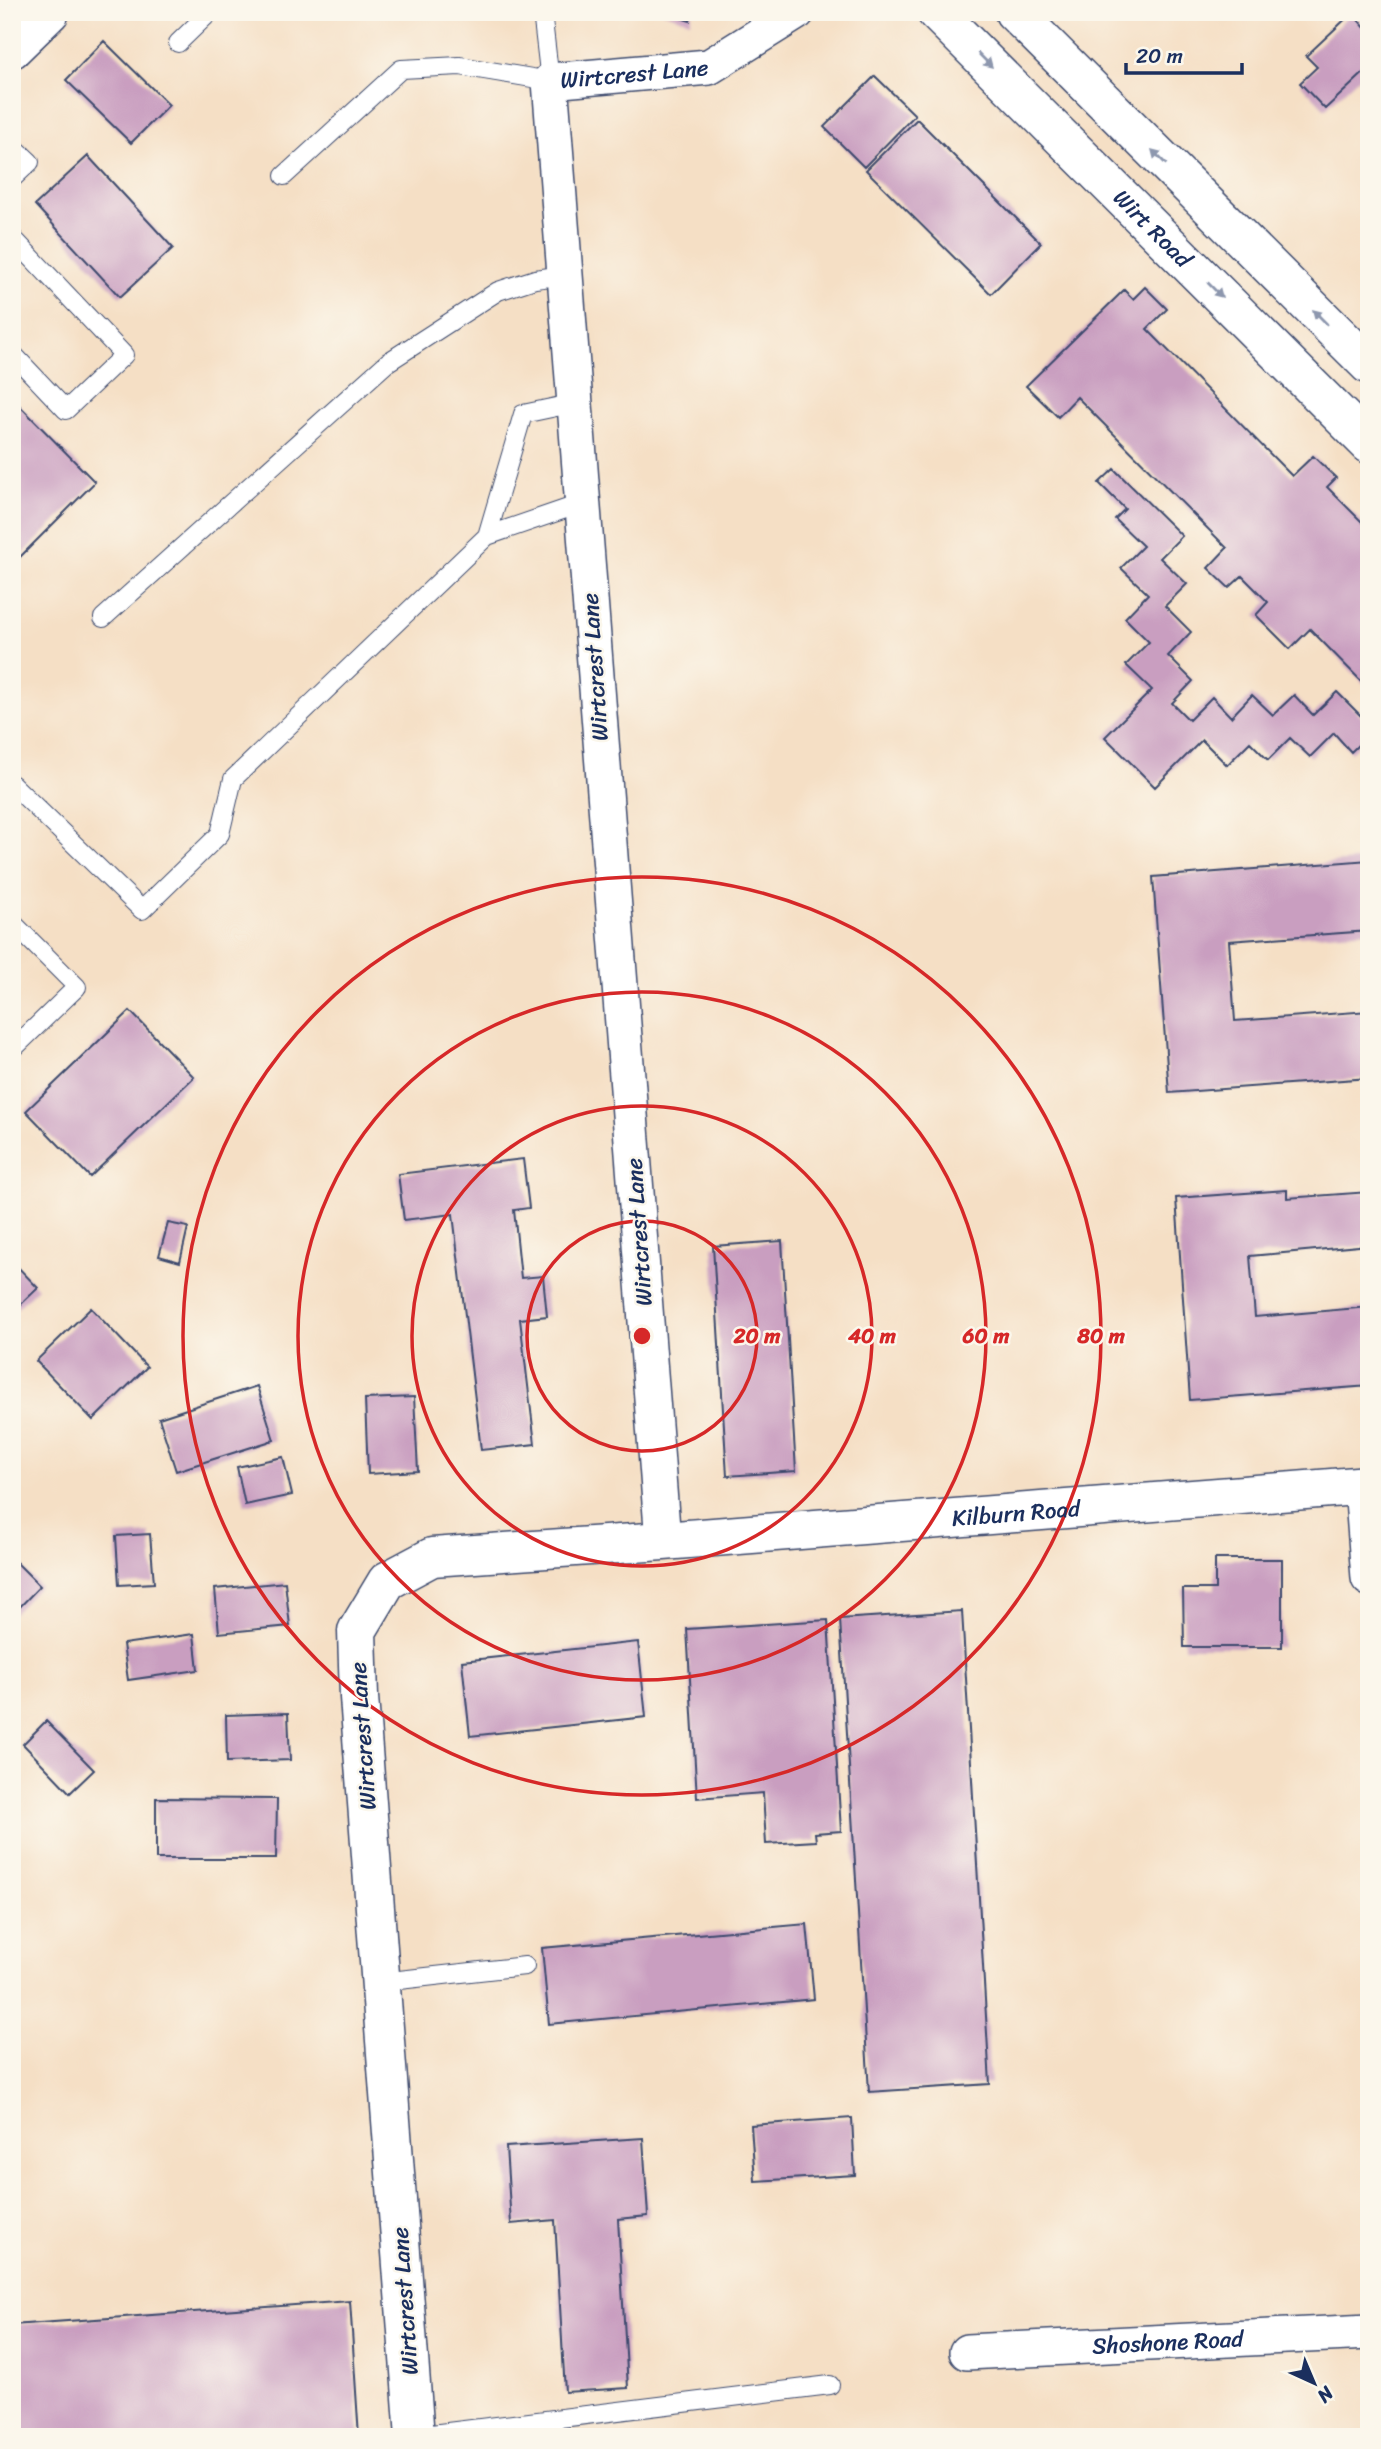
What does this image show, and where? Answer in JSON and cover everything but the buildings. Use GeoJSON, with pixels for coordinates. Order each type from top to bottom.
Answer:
{"type":"FeatureCollection","features":[{"type":"Feature","properties":{"kind":"street"},"geometry":{"type":"LineString","coordinates":[[12,50],[50,12]]}},
{"type":"Feature","properties":{"kind":"street","name":"Wirtcrest Lane"},"geometry":{"type":"LineString","coordinates":[[415,2437],[359,1696],[357,1631],[387,1581],[432,1557],[663,1541],[550,81],[709,67],[797,12]]}},
{"type":"Feature","properties":{"kind":"street","name":"Wirt Road"},"geometry":{"type":"LineString","coordinates":[[936,12],[1369,444]]}},
{"type":"Feature","properties":{"kind":"street"},"geometry":{"type":"LineString","coordinates":[[1014,12],[1369,365]]}},
{"type":"Feature","properties":{"kind":"street"},"geometry":{"type":"LineString","coordinates":[[1365,1486],[1369,1578]]}},
{"type":"Feature","properties":{"kind":"street","name":"Kilburn Road"},"geometry":{"type":"LineString","coordinates":[[663,1541],[1365,1486]]}},
{"type":"Feature","properties":{"kind":"street","name":"Shoshone Road"},"geometry":{"type":"LineString","coordinates":[[967,2353],[1369,2332]]}},
{"type":"Feature","properties":{"kind":"lane"},"geometry":{"type":"LineString","coordinates":[[178,43],[210,12]]}},
{"type":"Feature","properties":{"kind":"lane"},"geometry":{"type":"LineString","coordinates":[[284,176],[401,69],[460,66],[550,81],[542,12]]}},
{"type":"Feature","properties":{"kind":"lane"},"geometry":{"type":"LineString","coordinates":[[12,145],[30,162],[12,179]]}},
{"type":"Feature","properties":{"kind":"lane"},"geometry":{"type":"LineString","coordinates":[[12,237],[124,355],[66,410],[12,353]]}},
{"type":"Feature","properties":{"kind":"lane"},"geometry":{"type":"LineString","coordinates":[[103,618],[388,362],[498,291],[535,279],[565,275]]}},
{"type":"Feature","properties":{"kind":"lane"},"geometry":{"type":"LineString","coordinates":[[487,536],[523,414],[575,403]]}},
{"type":"Feature","properties":{"kind":"lane"},"geometry":{"type":"LineString","coordinates":[[12,784],[142,911],[220,834],[233,779],[487,536],[583,503]]}},
{"type":"Feature","properties":{"kind":"lane"},"geometry":{"type":"LineString","coordinates":[[12,922],[77,987],[12,1050]]}},
{"type":"Feature","properties":{"kind":"lane"},"geometry":{"type":"LineString","coordinates":[[381,1982],[525,1966]]}},
{"type":"Feature","properties":{"kind":"lane"},"geometry":{"type":"LineString","coordinates":[[415,2437],[830,2385]]}}]}
